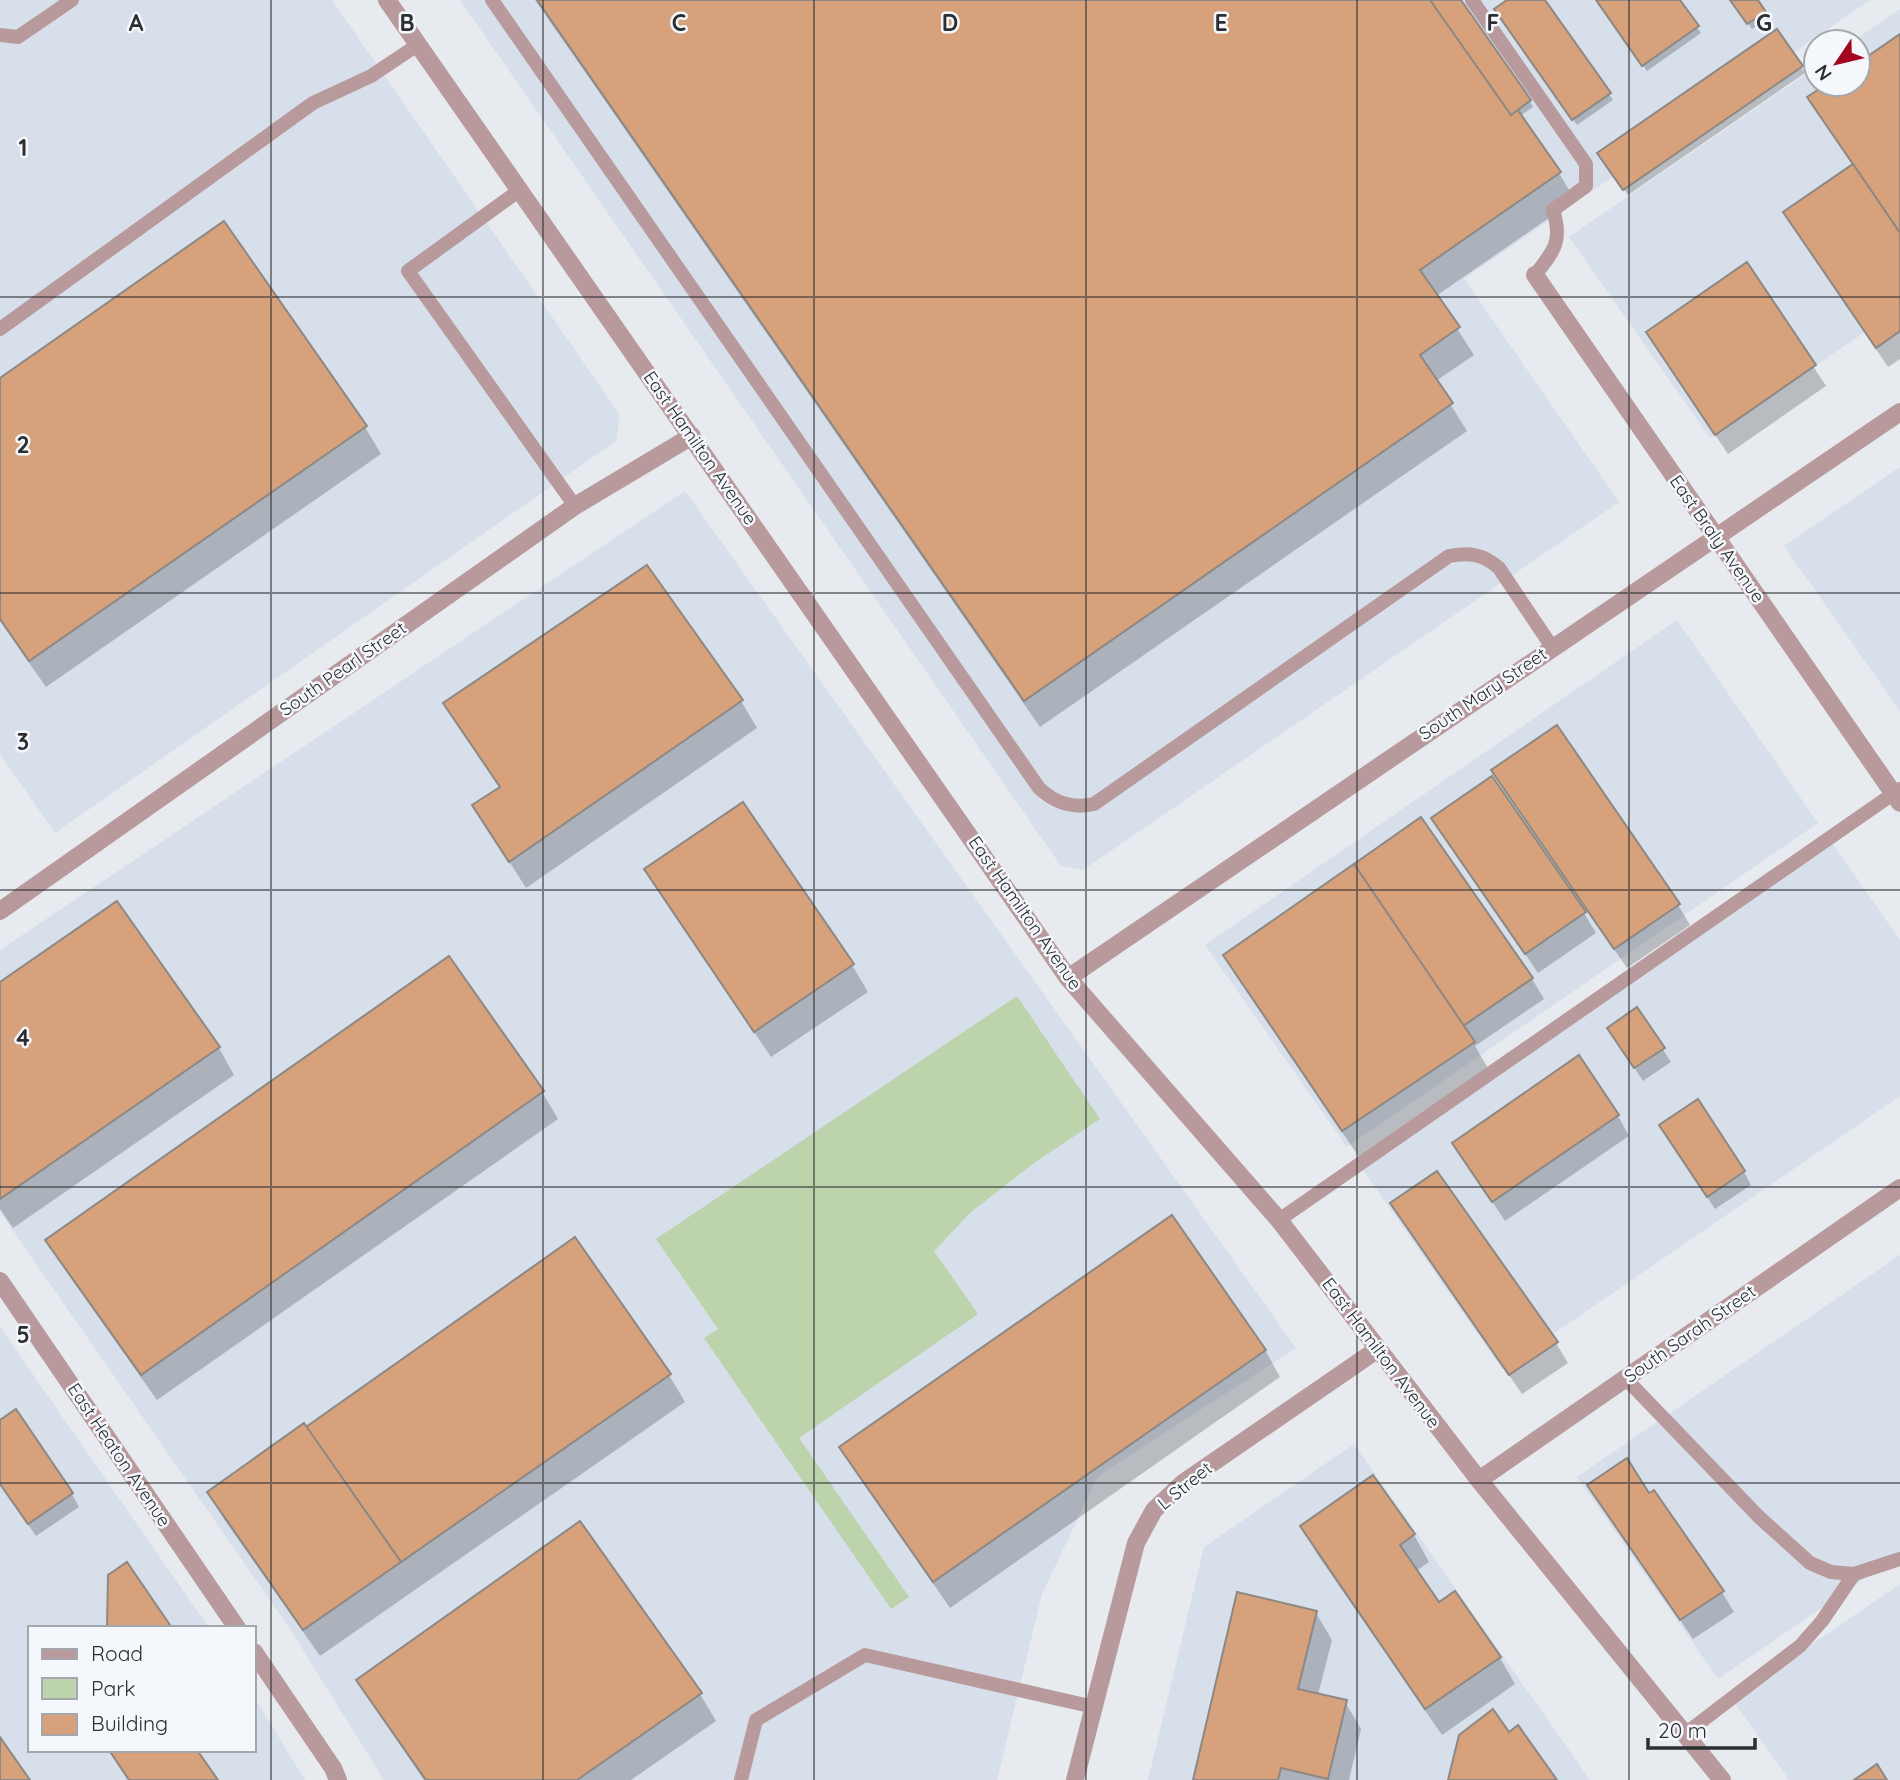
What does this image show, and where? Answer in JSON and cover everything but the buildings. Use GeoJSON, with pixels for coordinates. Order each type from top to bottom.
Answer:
{"type":"FeatureCollection","features":[{"type":"Feature","properties":{"kind":"street","name":"East Hamilton Avenue"},"geometry":{"type":"LineString","coordinates":[[387,0],[1068,978],[1279,1220],[1479,1480],[1722,1780]]}},
{"type":"Feature","properties":{"kind":"street","name":"East Braly Avenue"},"geometry":{"type":"LineString","coordinates":[[1535,275],[1898,795]]}},
{"type":"Feature","properties":{"kind":"street","name":"South Mary Street"},"geometry":{"type":"LineString","coordinates":[[1068,978],[1900,412]]}},
{"type":"Feature","properties":{"kind":"street","name":"South Pearl Street"},"geometry":{"type":"LineString","coordinates":[[0,911],[575,506],[692,436]]}},
{"type":"Feature","properties":{"kind":"street","name":"South Sarah Street"},"geometry":{"type":"LineString","coordinates":[[1479,1480],[1900,1188]]}},
{"type":"Feature","properties":{"kind":"street","name":"East Heaton Avenue"},"geometry":{"type":"LineString","coordinates":[[0,1281],[236,1626]]}},
{"type":"Feature","properties":{"kind":"street","name":"L Street"},"geometry":{"type":"LineString","coordinates":[[1075,1780],[1136,1543],[1154,1510],[1183,1483],[1378,1349]]}},
{"type":"Feature","properties":{"kind":"street"},"geometry":{"type":"LineString","coordinates":[[256,1655],[333,1768],[338,1780]]}},
{"type":"Feature","properties":{"kind":"lane"},"geometry":{"type":"LineString","coordinates":[[0,35],[18,37],[72,0]]}},
{"type":"Feature","properties":{"kind":"lane"},"geometry":{"type":"LineString","coordinates":[[492,0],[1039,788],[1048,797],[1080,807],[1094,804],[1448,556],[1477,555],[1489,559],[1499,568],[1552,647]]}},
{"type":"Feature","properties":{"kind":"lane"},"geometry":{"type":"LineString","coordinates":[[1472,0],[1586,164],[1586,186],[1553,210],[1559,227],[1555,250],[1535,275]]}},
{"type":"Feature","properties":{"kind":"lane"},"geometry":{"type":"LineString","coordinates":[[0,329],[313,103],[371,76],[419,44]]}},
{"type":"Feature","properties":{"kind":"lane"},"geometry":{"type":"LineString","coordinates":[[520,190],[408,271],[575,506]]}},
{"type":"Feature","properties":{"kind":"lane"},"geometry":{"type":"LineString","coordinates":[[1279,1220],[1898,795]]}},
{"type":"Feature","properties":{"kind":"lane"},"geometry":{"type":"LineString","coordinates":[[1626,1379],[1759,1517],[1810,1563],[1831,1572],[1854,1574],[1900,1559]]}},
{"type":"Feature","properties":{"kind":"lane"},"geometry":{"type":"LineString","coordinates":[[1685,1734],[1800,1646],[1822,1621],[1854,1574]]}},
{"type":"Feature","properties":{"kind":"lane"},"geometry":{"type":"LineString","coordinates":[[741,1780],[756,1720],[865,1655],[1094,1707]]}},
{"type":"Feature","properties":{"kind":"shaded area"},"geometry":{"type":"Polygon","coordinates":[[[0,0],[332,0],[620,415],[616,441],[55,833],[0,754],[0,0]]]}},
{"type":"Feature","properties":{"kind":"shaded area"},"geometry":{"type":"Polygon","coordinates":[[[460,0],[1870,0],[1829,28],[1802,28],[1802,47],[1464,279],[1619,502],[1083,870],[1061,866],[460,0]]]}},
{"type":"Feature","properties":{"kind":"shaded area"},"geometry":{"type":"Polygon","coordinates":[[[1900,9],[1900,308],[1710,438],[1569,237],[1802,77],[1802,98],[1872,98],[1872,28],[1900,9]]]}},
{"type":"Feature","properties":{"kind":"shaded area"},"geometry":{"type":"Polygon","coordinates":[[[1900,467],[1900,711],[1784,546],[1900,467]]]}},
{"type":"Feature","properties":{"kind":"shaded area"},"geometry":{"type":"Polygon","coordinates":[[[685,491],[1296,1348],[1098,1476],[1042,1594],[997,1780],[384,1780],[290,1629],[0,1212],[0,950],[685,491]]]}},
{"type":"Feature","properties":{"kind":"shaded area"},"geometry":{"type":"Polygon","coordinates":[[[1677,620],[1818,823],[1347,1147],[1205,945],[1677,620]]]}},
{"type":"Feature","properties":{"kind":"shaded area"},"geometry":{"type":"Polygon","coordinates":[[[1832,843],[1900,940],[1900,1096],[1502,1369],[1361,1167],[1832,843]]]}},
{"type":"Feature","properties":{"kind":"shaded area"},"geometry":{"type":"Polygon","coordinates":[[[1900,1255],[1900,1554],[1718,1679],[1577,1477],[1900,1255]]]}},
{"type":"Feature","properties":{"kind":"shaded area"},"geometry":{"type":"Polygon","coordinates":[[[0,1327],[208,1626],[28,1626],[28,1752],[256,1752],[256,1700],[305,1780],[0,1780],[0,1327]]]}},
{"type":"Feature","properties":{"kind":"shaded area"},"geometry":{"type":"Polygon","coordinates":[[[1354,1444],[1590,1780],[1148,1780],[1204,1547],[1354,1444]]]}},
{"type":"Feature","properties":{"kind":"shaded area"},"geometry":{"type":"Polygon","coordinates":[[[1900,1584],[1900,1780],[1789,1780],[1732,1699],[1900,1584]]]}},
{"type":"Feature","properties":{"kind":"green space"},"geometry":{"type":"Polygon","coordinates":[[[1017,996],[1100,1119],[1034,1163],[971,1212],[934,1251],[978,1314],[799,1438],[909,1597],[891,1609],[704,1338],[718,1329],[656,1239],[1017,996]]]}}]}
